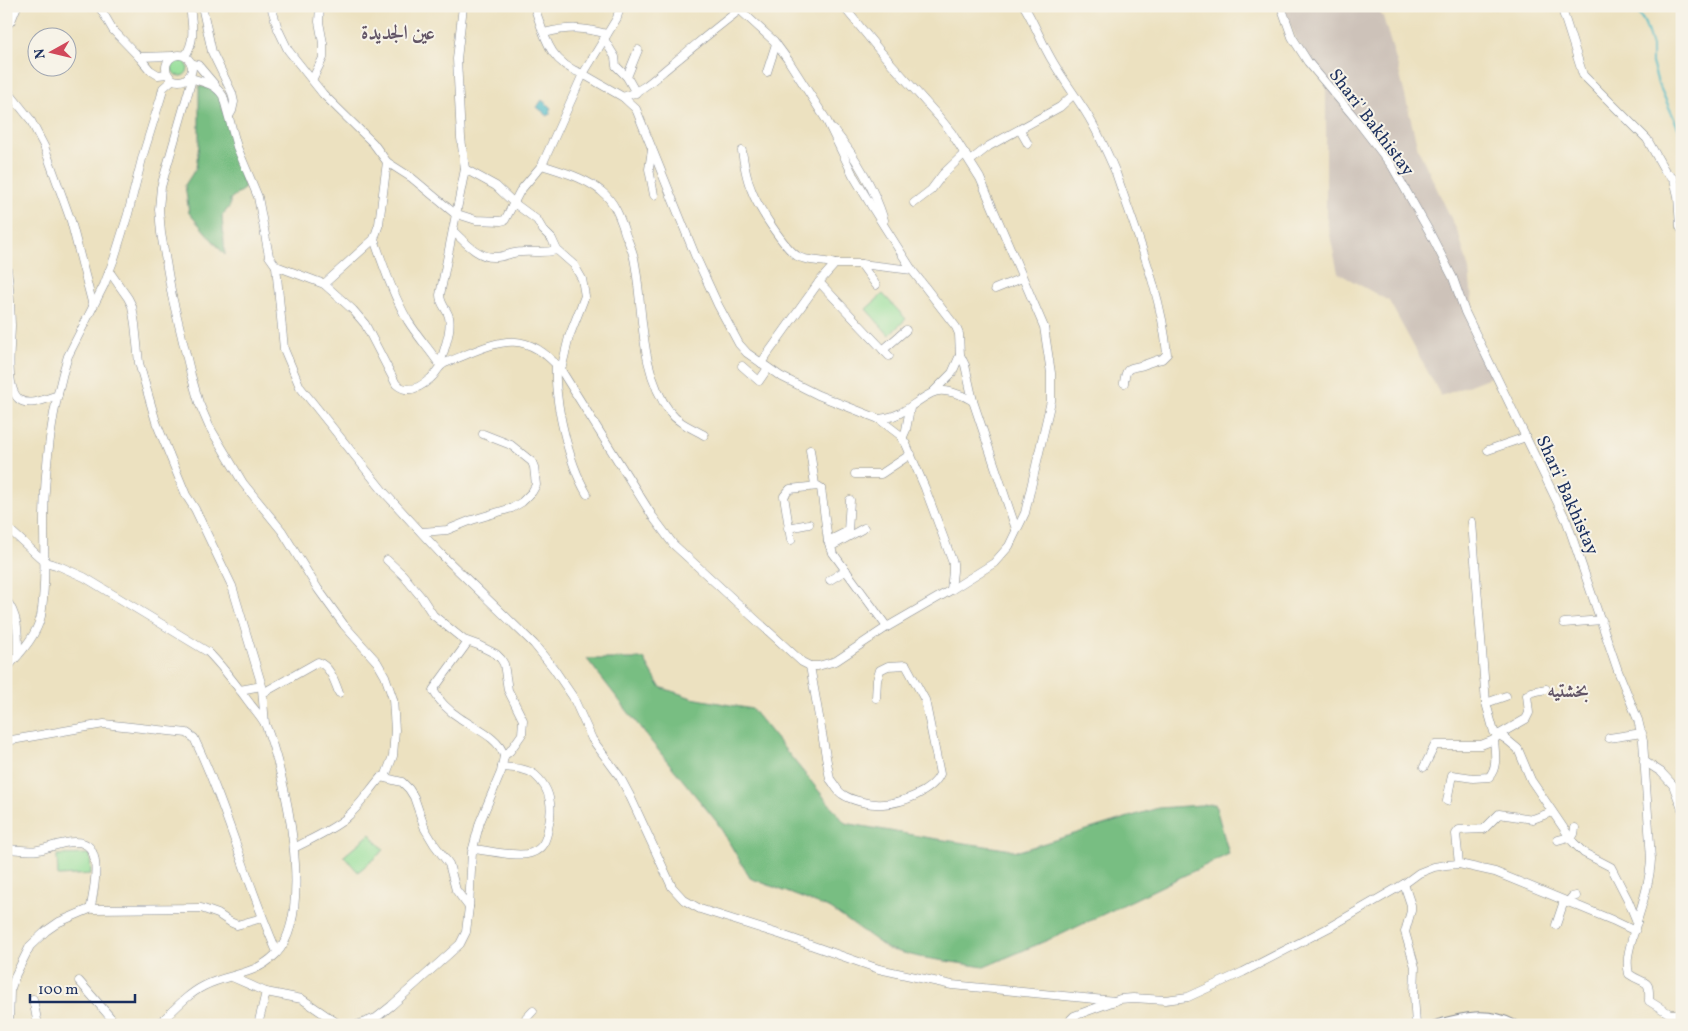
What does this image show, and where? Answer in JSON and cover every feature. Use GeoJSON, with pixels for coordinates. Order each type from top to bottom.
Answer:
{"type":"FeatureCollection","features":[{"type":"Feature","properties":{"kind":"main road"},"geometry":{"type":"LineString","coordinates":[[1438,1025],[1479,1016],[1492,1017],[1513,1025]]}},
{"type":"Feature","properties":{"kind":"street"},"geometry":{"type":"LineString","coordinates":[[6,26],[11,21],[17,6]]}},
{"type":"Feature","properties":{"kind":"street"},"geometry":{"type":"LineString","coordinates":[[99,6],[112,30],[153,73],[158,76],[182,81],[190,78],[213,85],[219,90]]}},
{"type":"Feature","properties":{"kind":"street"},"geometry":{"type":"LineString","coordinates":[[185,56],[190,47],[193,33],[190,6]]}},
{"type":"Feature","properties":{"kind":"street"},"geometry":{"type":"LineString","coordinates":[[202,6],[212,52],[232,93],[234,102],[229,116]]}},
{"type":"Feature","properties":{"kind":"street"},"geometry":{"type":"LineString","coordinates":[[271,6],[278,30],[288,50],[333,105],[373,143],[387,162],[412,178],[443,206],[456,214],[476,220],[501,221],[508,216],[520,191],[542,164],[583,74],[617,18],[620,6]]}},
{"type":"Feature","properties":{"kind":"street"},"geometry":{"type":"LineString","coordinates":[[312,80],[323,58],[323,43],[319,22],[320,6]]}},
{"type":"Feature","properties":{"kind":"street"},"geometry":{"type":"LineString","coordinates":[[139,57],[185,56],[191,63],[198,65],[219,90],[223,96],[237,147],[258,197],[268,256],[276,266],[324,284],[353,310],[365,324],[396,384],[400,388],[414,389],[431,378],[440,365],[450,326],[449,318],[440,300],[440,295],[465,169],[461,138],[457,59],[463,6]]}},
{"type":"Feature","properties":{"kind":"street"},"geometry":{"type":"LineString","coordinates":[[534,6],[548,45],[554,54],[574,71],[583,74],[623,97],[636,109],[695,255],[739,344],[747,353],[780,376],[818,395],[879,419],[902,439],[926,488],[953,563],[954,571],[951,590]]}},
{"type":"Feature","properties":{"kind":"street"},"geometry":{"type":"LineString","coordinates":[[440,365],[504,342],[521,341],[533,345],[542,351],[558,367],[653,517],[673,544],[802,662],[810,666],[827,665],[836,661],[887,627],[951,590],[994,562],[1009,546],[1016,528],[1025,513],[1052,401],[1048,344],[1044,327],[980,178],[965,153],[939,117],[843,6]]}},
{"type":"Feature","properties":{"kind":"street"},"geometry":{"type":"LineString","coordinates":[[1024,6],[1042,38],[1047,52],[1093,124],[1116,173],[1148,268],[1166,341],[1166,354],[1162,360],[1152,361],[1146,365],[1129,369],[1125,372],[1124,383]]}},
{"type":"Feature","properties":{"kind":"street","name":"Shari' Bakhistay"},"geometry":{"type":"LineString","coordinates":[[1281,6],[1295,44],[1320,78],[1355,118],[1392,166],[1429,231],[1453,278],[1465,312],[1567,522],[1618,671],[1642,733],[1651,859],[1649,878],[1628,960],[1629,974],[1648,986],[1650,990],[1649,1001],[1670,1014],[1682,1014]]}},
{"type":"Feature","properties":{"kind":"street"},"geometry":{"type":"LineString","coordinates":[[1562,6],[1583,75],[1647,139],[1665,171],[1674,179],[1678,196],[1680,227],[1682,230]]}},
{"type":"Feature","properties":{"kind":"street"},"geometry":{"type":"LineString","coordinates":[[623,97],[645,88],[742,8],[776,44],[827,121],[853,175],[887,231],[912,270],[956,327],[959,334],[960,355],[965,365],[973,401],[1016,528]]}},
{"type":"Feature","properties":{"kind":"street"},"geometry":{"type":"LineString","coordinates":[[544,33],[571,28],[584,28],[606,36],[615,57],[616,66],[627,77],[636,93]]}},
{"type":"Feature","properties":{"kind":"street"},"geometry":{"type":"LineString","coordinates":[[766,72],[776,44]]}},
{"type":"Feature","properties":{"kind":"street"},"geometry":{"type":"LineString","coordinates":[[627,77],[638,50]]}},
{"type":"Feature","properties":{"kind":"street"},"geometry":{"type":"LineString","coordinates":[[170,77],[166,66],[173,56]]}},
{"type":"Feature","properties":{"kind":"street"},"geometry":{"type":"LineString","coordinates":[[191,63],[192,72],[161,187],[159,209],[161,233],[172,296],[191,375],[209,426],[243,483],[282,531],[318,589],[344,625],[377,662],[385,676],[393,699],[395,730],[393,756],[385,777]]}},
{"type":"Feature","properties":{"kind":"street"},"geometry":{"type":"LineString","coordinates":[[6,669],[31,638],[39,624],[43,602],[45,562],[46,470],[58,395],[68,356],[109,271],[128,214],[160,97],[170,77]]}},
{"type":"Feature","properties":{"kind":"street"},"geometry":{"type":"LineString","coordinates":[[6,88],[30,119],[44,146],[71,222],[93,306]]}},
{"type":"Feature","properties":{"kind":"street"},"geometry":{"type":"LineString","coordinates":[[970,161],[990,146],[1060,106],[1073,95]]}},
{"type":"Feature","properties":{"kind":"street"},"geometry":{"type":"LineString","coordinates":[[1020,130],[1028,144]]}},
{"type":"Feature","properties":{"kind":"street"},"geometry":{"type":"LineString","coordinates":[[652,150],[649,168],[654,195]]}},
{"type":"Feature","properties":{"kind":"street"},"geometry":{"type":"LineString","coordinates":[[742,151],[751,189],[776,233],[788,248],[798,256],[835,264],[861,264],[912,270]]}},
{"type":"Feature","properties":{"kind":"street"},"geometry":{"type":"LineString","coordinates":[[914,203],[930,190],[943,174],[965,153]]}},
{"type":"Feature","properties":{"kind":"street"},"geometry":{"type":"LineString","coordinates":[[324,284],[374,238],[379,224],[387,162]]}},
{"type":"Feature","properties":{"kind":"street"},"geometry":{"type":"LineString","coordinates":[[542,164],[586,180],[602,191],[614,205],[621,218],[634,257],[642,333],[659,394],[670,412],[681,422],[704,435]]}},
{"type":"Feature","properties":{"kind":"street"},"geometry":{"type":"LineString","coordinates":[[465,169],[496,186],[514,203],[537,220],[552,239],[557,250],[574,265],[582,279],[586,296],[555,378],[562,422],[572,460],[587,494]]}},
{"type":"Feature","properties":{"kind":"street"},"geometry":{"type":"LineString","coordinates":[[453,231],[476,251],[486,256],[496,257],[525,251],[543,254],[557,250]]}},
{"type":"Feature","properties":{"kind":"street"},"geometry":{"type":"LineString","coordinates":[[374,238],[392,290],[402,310],[416,333],[440,365]]}},
{"type":"Feature","properties":{"kind":"street"},"geometry":{"type":"LineString","coordinates":[[6,263],[10,298],[9,366],[15,395],[20,400],[30,402],[58,395]]}},
{"type":"Feature","properties":{"kind":"street"},"geometry":{"type":"LineString","coordinates":[[742,366],[760,381],[765,366],[820,282],[835,264]]}},
{"type":"Feature","properties":{"kind":"street"},"geometry":{"type":"LineString","coordinates":[[861,264],[876,285]]}},
{"type":"Feature","properties":{"kind":"street"},"geometry":{"type":"LineString","coordinates":[[276,266],[284,349],[300,387],[383,491],[460,572],[534,644],[554,669],[573,696],[592,739],[620,777],[672,887],[684,900],[700,909],[879,968],[952,985],[1115,1002]]}},
{"type":"Feature","properties":{"kind":"street"},"geometry":{"type":"LineString","coordinates":[[109,271],[132,306],[136,324],[139,363],[156,422],[186,495],[232,586],[262,689],[265,724],[281,779],[294,848],[295,907],[283,944],[277,952],[256,968],[241,975],[206,985],[195,991],[158,1025]]}},
{"type":"Feature","properties":{"kind":"street"},"geometry":{"type":"LineString","coordinates":[[995,290],[1022,278]]}},
{"type":"Feature","properties":{"kind":"street"},"geometry":{"type":"LineString","coordinates":[[820,282],[886,353],[906,330]]}},
{"type":"Feature","properties":{"kind":"street"},"geometry":{"type":"LineString","coordinates":[[879,419],[891,418],[933,392],[952,373],[960,355]]}},
{"type":"Feature","properties":{"kind":"street"},"geometry":{"type":"LineString","coordinates":[[933,392],[952,392],[973,401]]}},
{"type":"Feature","properties":{"kind":"street"},"geometry":{"type":"LineString","coordinates":[[902,439],[906,430],[910,408]]}},
{"type":"Feature","properties":{"kind":"street"},"geometry":{"type":"LineString","coordinates":[[422,532],[448,530],[472,520],[512,508],[522,502],[532,492],[536,485],[532,462],[511,445],[483,434]]}},
{"type":"Feature","properties":{"kind":"street"},"geometry":{"type":"LineString","coordinates":[[1488,450],[1526,437]]}},
{"type":"Feature","properties":{"kind":"street"},"geometry":{"type":"LineString","coordinates":[[810,450],[815,485]]}},
{"type":"Feature","properties":{"kind":"street"},"geometry":{"type":"LineString","coordinates":[[855,474],[882,474],[911,454]]}},
{"type":"Feature","properties":{"kind":"street"},"geometry":{"type":"LineString","coordinates":[[791,540],[784,496],[790,489],[815,485],[821,488],[829,544],[887,627]]}},
{"type":"Feature","properties":{"kind":"street"},"geometry":{"type":"LineString","coordinates":[[829,544],[848,531],[850,500]]}},
{"type":"Feature","properties":{"kind":"street"},"geometry":{"type":"LineString","coordinates":[[1447,801],[1452,775],[1489,777],[1495,765],[1496,738],[1486,703],[1472,522]]}},
{"type":"Feature","properties":{"kind":"street"},"geometry":{"type":"LineString","coordinates":[[788,528],[809,524]]}},
{"type":"Feature","properties":{"kind":"street"},"geometry":{"type":"LineString","coordinates":[[829,544],[864,528]]}},
{"type":"Feature","properties":{"kind":"street"},"geometry":{"type":"LineString","coordinates":[[6,529],[45,562],[84,577],[208,652],[223,668],[265,724]]}},
{"type":"Feature","properties":{"kind":"street"},"geometry":{"type":"LineString","coordinates":[[387,560],[403,575],[433,615],[468,642],[496,654],[504,664],[508,690],[523,720],[522,734],[504,756]]}},
{"type":"Feature","properties":{"kind":"street"},"geometry":{"type":"LineString","coordinates":[[830,580],[846,570]]}},
{"type":"Feature","properties":{"kind":"street"},"geometry":{"type":"LineString","coordinates":[[6,600],[15,616],[18,631],[18,654]]}},
{"type":"Feature","properties":{"kind":"street"},"geometry":{"type":"LineString","coordinates":[[1564,623],[1602,620]]}},
{"type":"Feature","properties":{"kind":"street"},"geometry":{"type":"LineString","coordinates":[[357,1025],[376,1018],[391,1006],[460,944],[466,932],[473,849],[480,822],[502,767],[504,756],[503,750],[496,743],[459,718],[438,699],[433,690],[468,642]]}},
{"type":"Feature","properties":{"kind":"street"},"geometry":{"type":"LineString","coordinates":[[240,690],[262,689],[318,662],[323,664],[328,670],[339,692]]}},
{"type":"Feature","properties":{"kind":"street"},"geometry":{"type":"LineString","coordinates":[[810,666],[830,779],[841,794],[868,803],[882,805],[902,800],[932,786],[940,774],[925,700],[906,665],[888,666],[880,670],[877,680],[876,698]]}},
{"type":"Feature","properties":{"kind":"street"},"geometry":{"type":"LineString","coordinates":[[1424,766],[1435,745],[1481,745],[1496,738],[1526,718],[1529,713],[1527,695],[1546,689]]}},
{"type":"Feature","properties":{"kind":"street"},"geometry":{"type":"LineString","coordinates":[[1486,703],[1506,696]]}},
{"type":"Feature","properties":{"kind":"street"},"geometry":{"type":"LineString","coordinates":[[6,741],[104,724],[187,733],[194,738],[262,918],[277,952]]}},
{"type":"Feature","properties":{"kind":"street"},"geometry":{"type":"LineString","coordinates":[[1609,738],[1642,733]]}},
{"type":"Feature","properties":{"kind":"street"},"geometry":{"type":"LineString","coordinates":[[1496,738],[1506,739],[1518,749],[1531,780],[1570,838],[1584,853],[1611,868],[1637,922]]}},
{"type":"Feature","properties":{"kind":"street"},"geometry":{"type":"LineString","coordinates":[[1644,761],[1662,772],[1673,785],[1682,809]]}},
{"type":"Feature","properties":{"kind":"street"},"geometry":{"type":"LineString","coordinates":[[473,849],[526,854],[538,850],[546,838],[552,813],[546,788],[529,771],[502,767]]}},
{"type":"Feature","properties":{"kind":"street"},"geometry":{"type":"LineString","coordinates":[[294,848],[336,826],[346,818],[380,778],[385,777],[402,782],[412,794],[424,829],[449,864],[456,890],[469,907]]}},
{"type":"Feature","properties":{"kind":"street"},"geometry":{"type":"LineString","coordinates":[[1459,864],[1456,834],[1459,830],[1484,829],[1499,814],[1533,819],[1552,812]]}},
{"type":"Feature","properties":{"kind":"street"},"geometry":{"type":"LineString","coordinates":[[1558,840],[1570,838],[1574,834],[1575,828]]}},
{"type":"Feature","properties":{"kind":"street"},"geometry":{"type":"LineString","coordinates":[[6,849],[37,850],[75,842],[83,843],[90,848],[96,863],[92,908]]}},
{"type":"Feature","properties":{"kind":"street"},"geometry":{"type":"LineString","coordinates":[[1073,1025],[1071,1019],[1074,1016],[1115,1002],[1133,998],[1165,1000],[1188,997],[1243,972],[1328,928],[1404,884],[1414,876],[1428,869],[1440,866],[1459,864],[1495,872],[1635,931]]}},
{"type":"Feature","properties":{"kind":"street"},"geometry":{"type":"LineString","coordinates":[[1404,884],[1410,905],[1405,932],[1415,967],[1416,1025]]}},
{"type":"Feature","properties":{"kind":"street"},"geometry":{"type":"LineString","coordinates":[[1556,925],[1566,902],[1576,896]]}},
{"type":"Feature","properties":{"kind":"street"},"geometry":{"type":"LineString","coordinates":[[9,1025],[10,991],[30,946],[59,922],[92,908],[95,910],[201,908],[218,914],[237,925],[262,918]]}},
{"type":"Feature","properties":{"kind":"street"},"geometry":{"type":"LineString","coordinates":[[232,977],[266,992],[302,999],[340,1025]]}},
{"type":"Feature","properties":{"kind":"street"},"geometry":{"type":"LineString","coordinates":[[79,981],[117,1025]]}},
{"type":"Feature","properties":{"kind":"street"},"geometry":{"type":"LineString","coordinates":[[258,1025],[266,992]]}},
{"type":"Feature","properties":{"kind":"street"},"geometry":{"type":"LineString","coordinates":[[33,1000],[38,1025]]}},
{"type":"Feature","properties":{"kind":"street"},"geometry":{"type":"LineString","coordinates":[[520,1025],[534,1011]]}},
{"type":"Feature","properties":{"kind":"shaded area"},"geometry":{"type":"Polygon","coordinates":[[[1284,6],[1375,6],[1383,17],[1398,67],[1418,149],[1459,235],[1469,270],[1476,341],[1493,376],[1441,396],[1389,301],[1338,273],[1326,216],[1326,82],[1296,39],[1284,6]]]}},
{"type":"Feature","properties":{"kind":"green space"},"geometry":{"type":"Polygon","coordinates":[[[180,60],[186,62],[188,68],[186,74],[180,76],[174,74],[172,68],[174,62],[180,60]]]}},
{"type":"Feature","properties":{"kind":"green space"},"geometry":{"type":"Polygon","coordinates":[[[199,86],[210,88],[219,96],[245,188],[230,199],[230,206],[222,216],[225,255],[189,213],[185,185],[196,168],[199,144],[199,86]]]}},
{"type":"Feature","properties":{"kind":"green space"},"geometry":{"type":"Polygon","coordinates":[[[883,294],[906,319],[889,335],[866,309],[883,294]]]}},
{"type":"Feature","properties":{"kind":"green space"},"geometry":{"type":"Polygon","coordinates":[[[587,659],[644,659],[660,687],[692,698],[752,709],[845,823],[1019,851],[1158,808],[1215,804],[1229,854],[1062,934],[984,967],[919,957],[888,949],[831,909],[750,878],[717,822],[587,659]]]}},
{"type":"Feature","properties":{"kind":"green space"},"geometry":{"type":"Polygon","coordinates":[[[370,834],[384,850],[358,872],[344,856],[370,834]]]}},
{"type":"Feature","properties":{"kind":"green space"},"geometry":{"type":"Polygon","coordinates":[[[90,854],[91,874],[58,876],[57,855],[90,854]]]}},
{"type":"Feature","properties":{"kind":"water"},"geometry":{"type":"Polygon","coordinates":[[[542,100],[551,108],[549,111],[551,113],[548,116],[537,107],[542,100]]]}},
{"type":"Feature","properties":{"kind":"waterway"},"geometry":{"type":"LineString","coordinates":[[1635,6],[1645,24],[1652,46],[1652,63],[1658,83],[1682,136]]}},
{"type":"Feature","properties":{"kind":"district","name":"عين الجديدة"},"geometry":{"type":"Point","coordinates":[398,32]}},
{"type":"Feature","properties":{"kind":"district","name":"بخشتيه"},"geometry":{"type":"Point","coordinates":[1568,690]}}]}
